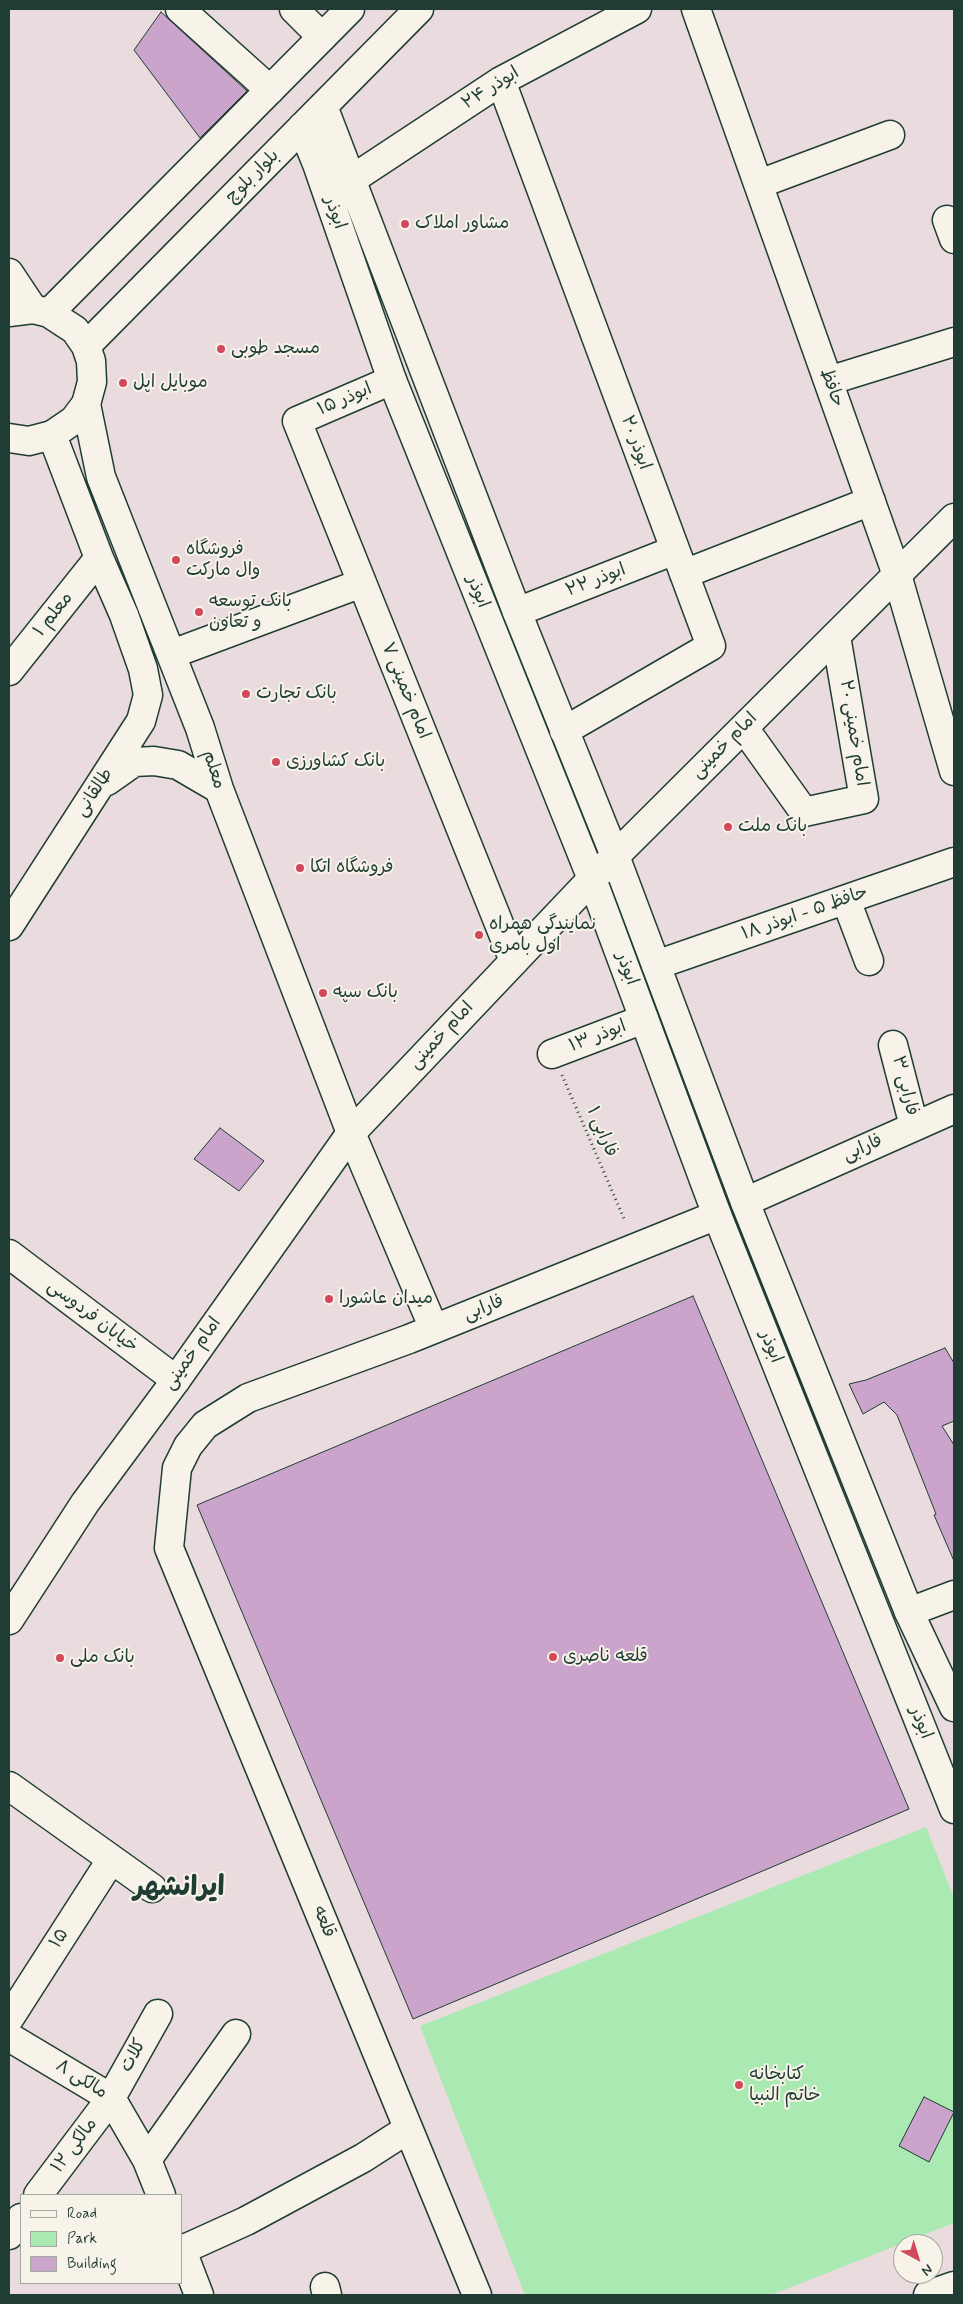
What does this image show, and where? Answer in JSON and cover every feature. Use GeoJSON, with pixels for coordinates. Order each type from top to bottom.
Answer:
{"type":"FeatureCollection","features":[{"type":"Feature","properties":{"kind":"street"},"geometry":{"type":"LineString","coordinates":[[180,9],[270,90]]}},
{"type":"Feature","properties":{"kind":"street"},"geometry":{"type":"LineString","coordinates":[[294,9],[322,37]]}},
{"type":"Feature","properties":{"kind":"street"},"geometry":{"type":"LineString","coordinates":[[31,311],[270,90],[350,9]]}},
{"type":"Feature","properties":{"kind":"street","name":"بلوار بلوچ"},"geometry":{"type":"LineString","coordinates":[[86,346],[420,9]]}},
{"type":"Feature","properties":{"kind":"street","name":"ابوذر ۲۴"},"geometry":{"type":"LineString","coordinates":[[351,180],[501,80],[637,9]]}},
{"type":"Feature","properties":{"kind":"street","name":"حافظ"},"geometry":{"type":"LineString","coordinates":[[696,9],[897,575],[954,771]]}},
{"type":"Feature","properties":{"kind":"street","name":"ابوذر ۲۰"},"geometry":{"type":"LineString","coordinates":[[501,80],[711,646],[564,731]]}},
{"type":"Feature","properties":{"kind":"street","name":"ابوذر"},"geometry":{"type":"LineString","coordinates":[[323,106],[517,612],[615,856],[745,1202],[909,1612],[954,1707]]}},
{"type":"Feature","properties":{"kind":"street","name":"ابوذر"},"geometry":{"type":"LineString","coordinates":[[302,127],[317,164],[392,380],[592,879],[717,1214],[954,1809]]}},
{"type":"Feature","properties":{"kind":"street"},"geometry":{"type":"LineString","coordinates":[[758,184],[890,135]]}},
{"type":"Feature","properties":{"kind":"street"},"geometry":{"type":"LineString","coordinates":[[9,273],[31,311],[75,330],[86,346],[91,361],[92,382],[86,404],[74,420],[52,435],[29,440],[9,438]]}},
{"type":"Feature","properties":{"kind":"street"},"geometry":{"type":"LineString","coordinates":[[828,381],[954,342]]}},
{"type":"Feature","properties":{"kind":"street","name":"ابوذر ۱۵"},"geometry":{"type":"LineString","coordinates":[[297,421],[392,380]]}},
{"type":"Feature","properties":{"kind":"street","name":"معلم"},"geometry":{"type":"LineString","coordinates":[[86,404],[101,477],[172,654],[200,728],[219,789],[351,1133],[434,1329]]}},
{"type":"Feature","properties":{"kind":"street","name":"امام خمینی ۷"},"geometry":{"type":"LineString","coordinates":[[297,421],[514,960]]}},
{"type":"Feature","properties":{"kind":"street"},"geometry":{"type":"LineString","coordinates":[[52,435],[99,558]]}},
{"type":"Feature","properties":{"kind":"street","name":"ابوذر ۲۲"},"geometry":{"type":"LineString","coordinates":[[517,612],[871,501]]}},
{"type":"Feature","properties":{"kind":"street","name":"امام خمینی"},"geometry":{"type":"LineString","coordinates":[[9,1620],[84,1503],[176,1380],[351,1133],[592,879],[954,518]]}},
{"type":"Feature","properties":{"kind":"street","name":"طالقانی"},"geometry":{"type":"LineString","coordinates":[[9,926],[141,721],[148,695],[137,651],[99,558]]}},
{"type":"Feature","properties":{"kind":"street","name":"معلم ۱"},"geometry":{"type":"LineString","coordinates":[[9,671],[99,558]]}},
{"type":"Feature","properties":{"kind":"street"},"geometry":{"type":"LineString","coordinates":[[172,654],[362,583]]}},
{"type":"Feature","properties":{"kind":"street","name":"امام خمینی ۲۰"},"geometry":{"type":"LineString","coordinates":[[744,728],[804,812],[864,799],[836,636]]}},
{"type":"Feature","properties":{"kind":"street"},"geometry":{"type":"LineString","coordinates":[[102,784],[134,762],[154,761],[178,765],[219,789]]}},
{"type":"Feature","properties":{"kind":"street","name":"حافظ ۵ - ابوذر ۱۸"},"geometry":{"type":"LineString","coordinates":[[656,965],[954,862]]}},
{"type":"Feature","properties":{"kind":"street"},"geometry":{"type":"LineString","coordinates":[[846,900],[869,961]]}},
{"type":"Feature","properties":{"kind":"street","name":"ابوذر ۱۳"},"geometry":{"type":"LineString","coordinates":[[552,1054],[644,1019]]}},
{"type":"Feature","properties":{"kind":"street","name":"فارابی ۳"},"geometry":{"type":"LineString","coordinates":[[894,1045],[914,1126]]}},
{"type":"Feature","properties":{"kind":"street","name":"فارابی"},"geometry":{"type":"LineString","coordinates":[[745,1202],[914,1126],[953,1113]]}},
{"type":"Feature","properties":{"kind":"street","name":"فارابی"},"geometry":{"type":"LineString","coordinates":[[169,1548],[177,1468],[188,1446],[205,1425],[248,1398],[434,1329],[717,1214]]}},
{"type":"Feature","properties":{"kind":"street","name":"خیابان فردوسی"},"geometry":{"type":"LineString","coordinates":[[9,1254],[176,1380]]}},
{"type":"Feature","properties":{"kind":"street","name":"قلعه"},"geometry":{"type":"LineString","coordinates":[[169,1548],[477,2295]]}},
{"type":"Feature","properties":{"kind":"street"},"geometry":{"type":"LineString","coordinates":[[909,1612],[954,1595]]}},
{"type":"Feature","properties":{"kind":"street"},"geometry":{"type":"LineString","coordinates":[[9,1786],[152,1888]]}},
{"type":"Feature","properties":{"kind":"street","name":"۱۵"},"geometry":{"type":"LineString","coordinates":[[9,2019],[111,1860]]}},
{"type":"Feature","properties":{"kind":"street","name":"کلات"},"geometry":{"type":"LineString","coordinates":[[111,2098],[158,2014]]}},
{"type":"Feature","properties":{"kind":"street"},"geometry":{"type":"LineString","coordinates":[[147,2160],[236,2034]]}},
{"type":"Feature","properties":{"kind":"street","name":"مالکی ۸"},"geometry":{"type":"LineString","coordinates":[[9,2036],[111,2098],[147,2160],[161,2194]]}},
{"type":"Feature","properties":{"kind":"street","name":"مالکی ۱۲"},"geometry":{"type":"LineString","coordinates":[[39,2194],[111,2098]]}},
{"type":"Feature","properties":{"kind":"street"},"geometry":{"type":"LineString","coordinates":[[199,2295],[182,2249],[246,2221],[338,2171],[408,2129]]}},
{"type":"Feature","properties":{"kind":"street"},"geometry":{"type":"LineString","coordinates":[[9,2235],[20,2219]]}},
{"type":"Feature","properties":{"kind":"street"},"geometry":{"type":"LineString","coordinates":[[928,2295],[954,2286]]}},
{"type":"Feature","properties":{"kind":"path","name":"فارابی ۱"},"geometry":{"type":"LineString","coordinates":[[552,1054],[624,1221]]}},
{"type":"Feature","properties":{"kind":"green space"},"geometry":{"type":"Polygon","coordinates":[[[926,1827],[954,1898],[954,2223],[926,2234],[893,2234],[893,2247],[771,2295],[525,2295],[420,2026],[926,1827]]]}},
{"type":"Feature","properties":{"kind":"building"},"geometry":{"type":"Polygon","coordinates":[[[161,12],[247,91],[200,138],[134,50],[161,12]]]}},
{"type":"Feature","properties":{"kind":"building"},"geometry":{"type":"Polygon","coordinates":[[[220,1128],[264,1161],[239,1191],[194,1159],[220,1128]]]}},
{"type":"Feature","properties":{"kind":"building","name":"قلعه ناصری"},"geometry":{"type":"Polygon","coordinates":[[[693,1296],[909,1809],[413,2019],[197,1505],[693,1296]]]}},
{"type":"Feature","properties":{"kind":"building"},"geometry":{"type":"Polygon","coordinates":[[[945,1348],[954,1363],[954,1421],[942,1426],[954,1445],[954,1561],[934,1515],[936,1514],[897,1415],[884,1402],[863,1414],[849,1384],[866,1380],[945,1348]]]}},
{"type":"Feature","properties":{"kind":"building"},"geometry":{"type":"Polygon","coordinates":[[[924,2097],[954,2112],[929,2162],[899,2146],[924,2097]]]}},
{"type":"Feature","properties":{"kind":"place","name":"مشاور املاک"},"geometry":{"type":"Point","coordinates":[405,224]}},
{"type":"Feature","properties":{"kind":"place","name":"مسجد طوبی"},"geometry":{"type":"Point","coordinates":[221,349]}},
{"type":"Feature","properties":{"kind":"place","name":"موبایل اپل"},"geometry":{"type":"Point","coordinates":[123,383]}},
{"type":"Feature","properties":{"kind":"place","name":"فروشگاه وال مارکت"},"geometry":{"type":"Point","coordinates":[176,560]}},
{"type":"Feature","properties":{"kind":"place","name":"بانک توسعه و تعاون"},"geometry":{"type":"Point","coordinates":[199,612]}},
{"type":"Feature","properties":{"kind":"place","name":"بانک تجارت"},"geometry":{"type":"Point","coordinates":[246,694]}},
{"type":"Feature","properties":{"kind":"place","name":"بانک کشاورزی"},"geometry":{"type":"Point","coordinates":[276,762]}},
{"type":"Feature","properties":{"kind":"place","name":"بانک ملت"},"geometry":{"type":"Point","coordinates":[728,827]}},
{"type":"Feature","properties":{"kind":"place","name":"فروشگاه اتکا"},"geometry":{"type":"Point","coordinates":[300,868]}},
{"type":"Feature","properties":{"kind":"place","name":"نمایندگی همراه اول بامری"},"geometry":{"type":"Point","coordinates":[479,935]}},
{"type":"Feature","properties":{"kind":"place","name":"بانک سپه"},"geometry":{"type":"Point","coordinates":[323,993]}},
{"type":"Feature","properties":{"kind":"place","name":"میدان عاشورا"},"geometry":{"type":"Point","coordinates":[329,1299]}},
{"type":"Feature","properties":{"kind":"place","name":"قلعه ناصری"},"geometry":{"type":"Point","coordinates":[553,1657]}},
{"type":"Feature","properties":{"kind":"place","name":"بانک ملی"},"geometry":{"type":"Point","coordinates":[60,1658]}},
{"type":"Feature","properties":{"kind":"place","name":"کتابخانه خاتم النبیا"},"geometry":{"type":"Point","coordinates":[739,2085]}},
{"type":"Feature","properties":{"kind":"district","name":"ایرانشهر"},"geometry":{"type":"Point","coordinates":[179,1889]}}]}
